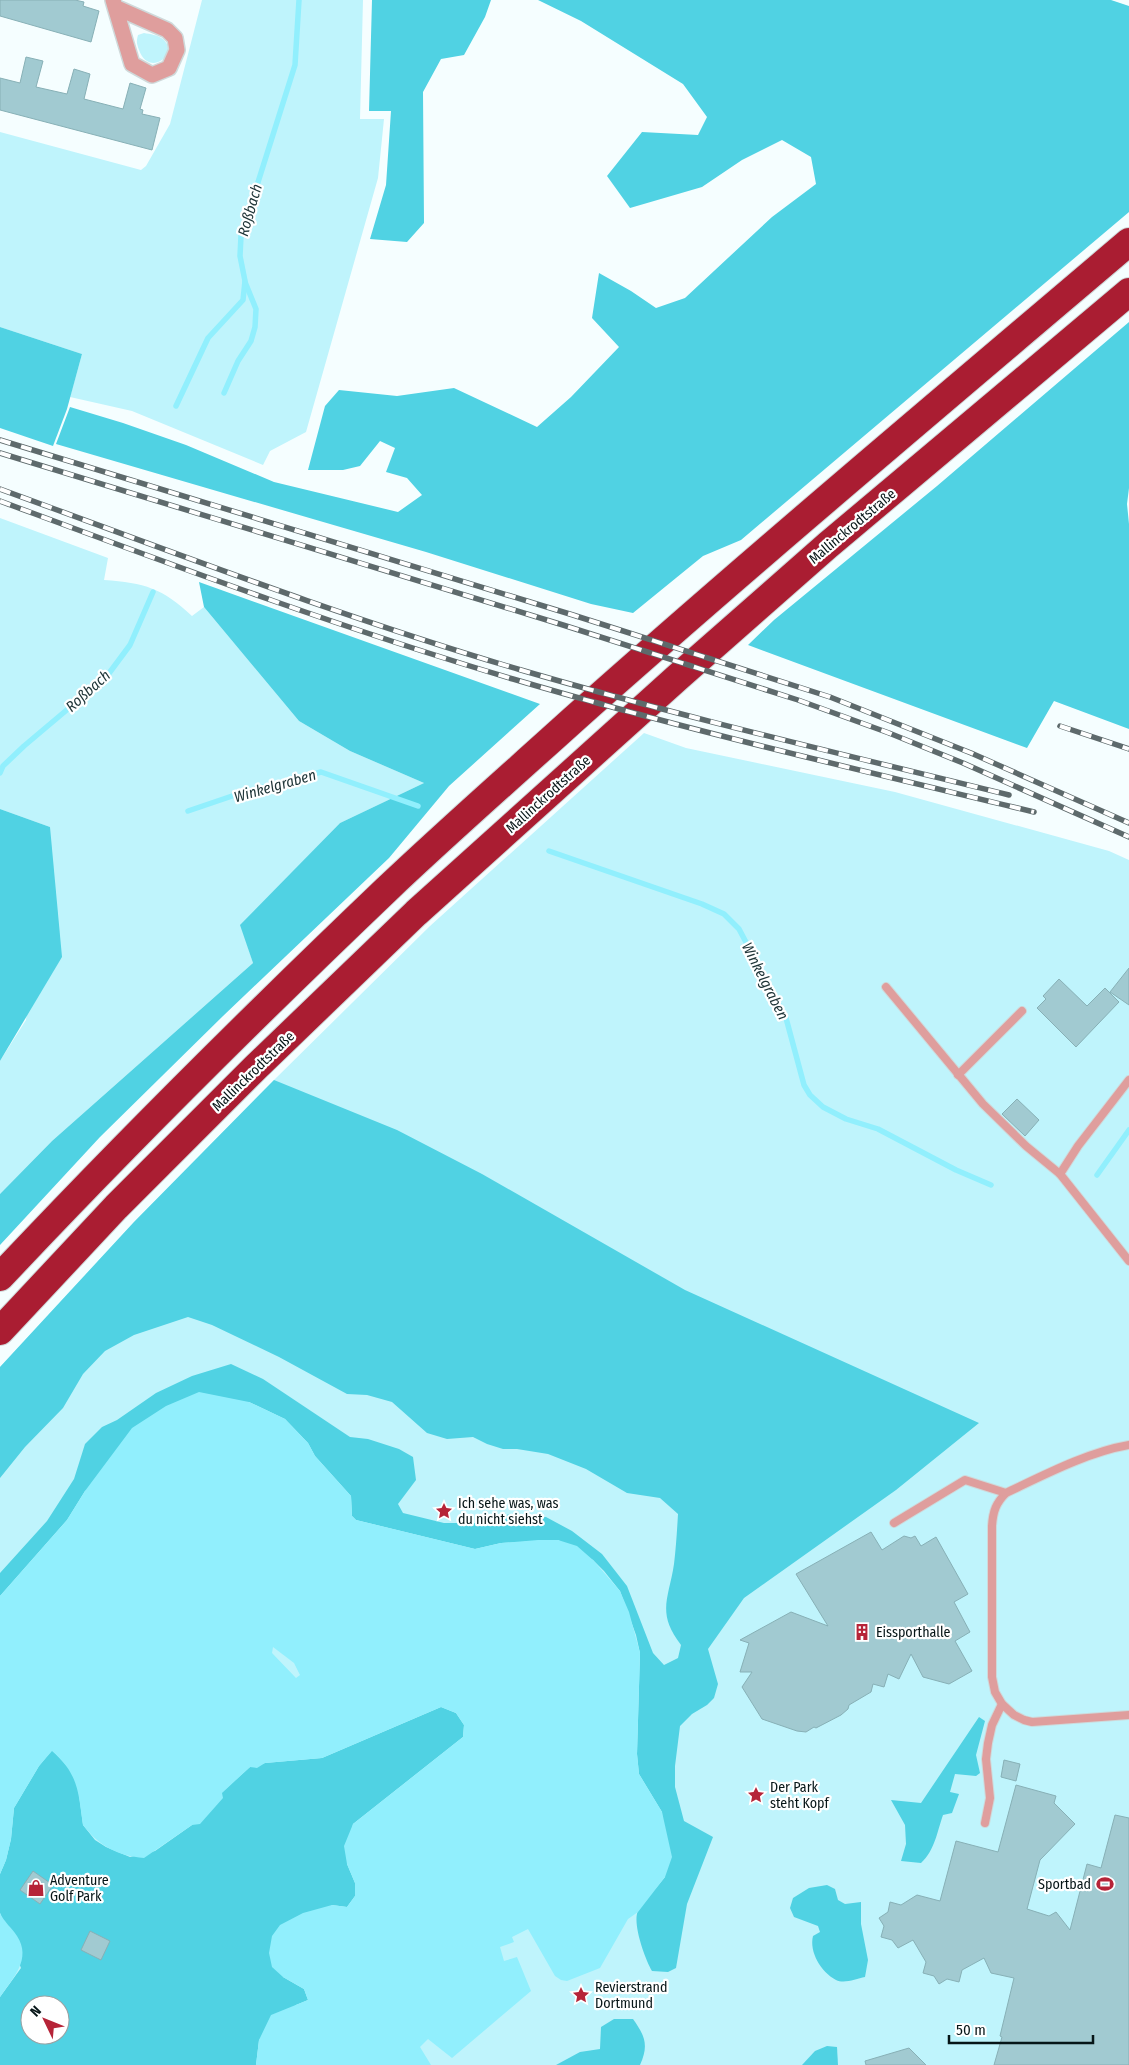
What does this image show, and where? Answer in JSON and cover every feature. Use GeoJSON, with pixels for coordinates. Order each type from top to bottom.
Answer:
{"type":"FeatureCollection","features":[{"type":"Feature","properties":{"kind":"highway"},"geometry":{"type":"LineString","coordinates":[[0,1277],[211,1059],[395,882],[512,774],[776,541],[1129,242]]}},
{"type":"Feature","properties":{"kind":"highway","name":"Mallinckrodtstraße"},"geometry":{"type":"LineString","coordinates":[[0,1331],[123,1200],[256,1067],[416,913],[678,677],[821,552],[1129,292]]}},
{"type":"Feature","properties":{"kind":"street"},"geometry":{"type":"LineString","coordinates":[[114,4],[167,30],[175,38],[177,50],[169,68],[152,75],[132,64],[114,4]]}},
{"type":"Feature","properties":{"kind":"lane"},"geometry":{"type":"LineString","coordinates":[[886,987],[983,1104],[1026,1146],[1060,1174],[1129,1261]]}},
{"type":"Feature","properties":{"kind":"lane"},"geometry":{"type":"LineString","coordinates":[[958,1075],[1022,1012]]}},
{"type":"Feature","properties":{"kind":"lane"},"geometry":{"type":"LineString","coordinates":[[1060,1174],[1078,1146],[1129,1080]]}},
{"type":"Feature","properties":{"kind":"lane"},"geometry":{"type":"LineString","coordinates":[[1129,1445],[1114,1447],[1006,1493],[997,1502],[993,1513],[992,1526],[992,1677],[1002,1704],[1014,1715],[1032,1722],[1129,1715]]}},
{"type":"Feature","properties":{"kind":"lane"},"geometry":{"type":"LineString","coordinates":[[894,1523],[965,1480],[1006,1493]]}},
{"type":"Feature","properties":{"kind":"lane"},"geometry":{"type":"LineString","coordinates":[[984,1823],[990,1798],[986,1759],[988,1743],[992,1725],[1002,1704]]}},
{"type":"Feature","properties":{"kind":"shaded area"},"geometry":{"type":"Polygon","coordinates":[[[202,0],[363,0],[360,119],[384,119],[378,178],[306,432],[270,451],[263,465],[132,411],[70,397],[82,354],[0,327],[0,132],[141,170],[146,166],[170,124],[202,0]]]}},
{"type":"Feature","properties":{"kind":"shaded area"},"geometry":{"type":"Polygon","coordinates":[[[372,0],[491,0],[485,17],[464,55],[441,59],[423,92],[424,223],[407,242],[370,239],[386,185],[391,111],[369,111],[372,0]]]}},
{"type":"Feature","properties":{"kind":"shaded area"},"geometry":{"type":"Polygon","coordinates":[[[538,0],[1111,0],[1129,6],[1129,212],[741,540],[703,556],[633,613],[591,604],[426,552],[56,444],[70,407],[186,445],[274,482],[398,512],[422,495],[407,478],[386,472],[395,448],[380,441],[360,466],[343,470],[308,470],[325,406],[339,390],[397,396],[454,388],[537,427],[571,397],[619,347],[592,318],[599,273],[656,308],[685,298],[772,217],[816,184],[811,157],[782,140],[742,160],[702,187],[630,208],[607,176],[642,132],[698,135],[707,117],[683,84],[581,21],[538,0]]]}},
{"type":"Feature","properties":{"kind":"shaded area"},"geometry":{"type":"Polygon","coordinates":[[[144,33],[163,39],[167,45],[168,51],[161,61],[149,62],[139,50],[137,44],[138,35],[144,33]]]}},
{"type":"Feature","properties":{"kind":"shaded area"},"geometry":{"type":"Polygon","coordinates":[[[1129,322],[1129,488],[1127,504],[1129,524],[1129,729],[1054,701],[1027,748],[748,645],[774,620],[937,486],[1129,322]]]}},
{"type":"Feature","properties":{"kind":"shaded area"},"geometry":{"type":"Polygon","coordinates":[[[0,327],[82,354],[67,409],[53,446],[0,428],[0,327]]]}},
{"type":"Feature","properties":{"kind":"shaded area"},"geometry":{"type":"Polygon","coordinates":[[[0,518],[108,558],[104,580],[142,585],[162,593],[192,616],[204,607],[299,721],[350,751],[424,783],[340,823],[241,925],[253,963],[52,1141],[0,1194],[0,1061],[26,1020],[50,827],[0,809],[0,518]]]}},
{"type":"Feature","properties":{"kind":"shaded area"},"geometry":{"type":"Polygon","coordinates":[[[199,582],[540,704],[449,786],[389,858],[223,1016],[100,1137],[0,1245],[0,1194],[52,1141],[253,963],[240,925],[340,823],[424,783],[350,751],[299,721],[204,607],[199,582]]]}},
{"type":"Feature","properties":{"kind":"shaded area"},"geometry":{"type":"Polygon","coordinates":[[[644,733],[686,748],[895,792],[1109,851],[1129,860],[1129,2065],[0,2065],[0,1367],[134,1222],[430,926],[644,733]]]}},
{"type":"Feature","properties":{"kind":"shaded area"},"geometry":{"type":"Polygon","coordinates":[[[0,809],[50,827],[62,957],[0,1061],[0,809]]]}},
{"type":"Feature","properties":{"kind":"shaded area"},"geometry":{"type":"Polygon","coordinates":[[[274,1080],[397,1130],[482,1174],[685,1290],[979,1423],[896,1490],[744,1598],[708,1649],[718,1684],[714,1698],[707,1705],[692,1714],[680,1726],[675,1766],[675,1787],[684,1821],[713,1837],[687,1904],[676,1968],[668,1972],[652,1971],[643,1950],[637,1924],[638,1911],[665,1877],[662,1812],[639,1774],[637,1754],[640,1653],[636,1635],[620,1591],[604,1571],[593,1560],[558,1540],[501,1543],[475,1549],[356,1520],[352,1516],[351,1496],[315,1456],[308,1443],[285,1419],[249,1402],[85,1491],[67,1520],[0,1596],[0,1573],[47,1521],[74,1479],[85,1444],[102,1427],[117,1420],[156,1393],[192,1376],[231,1364],[263,1379],[350,1437],[368,1439],[399,1449],[413,1457],[416,1480],[398,1504],[403,1513],[444,1523],[475,1523],[510,1514],[546,1517],[572,1531],[602,1554],[627,1586],[653,1653],[664,1665],[678,1658],[681,1645],[669,1624],[666,1605],[674,1564],[678,1514],[660,1498],[627,1493],[586,1469],[548,1454],[517,1449],[503,1449],[473,1437],[447,1439],[427,1433],[392,1402],[367,1395],[347,1394],[279,1357],[212,1325],[188,1317],[134,1335],[105,1351],[83,1374],[63,1408],[25,1447],[0,1478],[0,1367],[134,1222],[274,1080]]]}},
{"type":"Feature","properties":{"kind":"shaded area"},"geometry":{"type":"Polygon","coordinates":[[[199,1392],[249,1402],[285,1419],[308,1443],[315,1456],[351,1496],[352,1516],[356,1520],[475,1549],[501,1543],[558,1540],[577,1546],[593,1560],[620,1591],[629,1612],[640,1653],[637,1754],[639,1774],[662,1812],[672,1857],[665,1877],[638,1912],[628,1919],[600,1968],[567,1981],[561,1980],[555,1976],[528,1929],[512,1937],[514,1942],[500,1947],[504,1961],[517,1957],[531,1991],[452,2058],[428,2039],[420,2047],[431,2065],[256,2065],[259,2040],[271,2015],[308,2000],[304,1989],[283,1977],[272,1967],[269,1953],[272,1936],[280,1925],[303,1913],[332,1905],[347,1907],[355,1896],[355,1883],[347,1864],[344,1846],[353,1824],[463,1737],[464,1725],[456,1713],[441,1707],[322,1758],[265,1763],[257,1768],[250,1767],[222,1793],[223,1798],[200,1824],[192,1825],[144,1858],[126,1855],[110,1849],[89,1832],[83,1825],[76,1784],[68,1768],[52,1751],[39,1766],[14,1808],[11,1839],[6,1860],[0,1874],[0,1596],[67,1520],[85,1491],[132,1428],[166,1406],[199,1392]],[[273,1647],[272,1653],[296,1678],[300,1675],[294,1663],[273,1647]]]}},
{"type":"Feature","properties":{"kind":"shaded area"},"geometry":{"type":"Polygon","coordinates":[[[441,1707],[456,1713],[464,1725],[463,1737],[353,1824],[347,1864],[355,1883],[355,1896],[347,1907],[332,1905],[283,1977],[304,1989],[308,2000],[296,2005],[259,2040],[256,2065],[0,2065],[0,1997],[21,1968],[0,1913],[0,1874],[6,1860],[11,1839],[14,1808],[39,1766],[52,1750],[70,1769],[78,1787],[83,1825],[95,1840],[130,1857],[155,1851],[192,1825],[221,1793],[250,1767],[265,1763],[322,1758],[441,1707]]]}},
{"type":"Feature","properties":{"kind":"shaded area"},"geometry":{"type":"Polygon","coordinates":[[[979,1717],[985,1721],[976,1755],[980,1773],[976,1776],[955,1774],[950,1792],[959,1794],[952,1813],[943,1815],[935,1840],[926,1858],[921,1863],[901,1861],[906,1844],[905,1825],[891,1800],[921,1803],[979,1717]]]}},
{"type":"Feature","properties":{"kind":"shaded area"},"geometry":{"type":"Polygon","coordinates":[[[827,1885],[835,1889],[838,1900],[845,1904],[861,1902],[861,1924],[868,1960],[865,1977],[843,1982],[836,1980],[826,1972],[817,1961],[813,1948],[813,1936],[820,1932],[818,1926],[794,1917],[790,1908],[793,1898],[809,1888],[827,1885]]]}},
{"type":"Feature","properties":{"kind":"shaded area"},"geometry":{"type":"Polygon","coordinates":[[[0,1913],[21,1944],[22,1960],[15,1975],[0,1997],[0,1913]]]}},
{"type":"Feature","properties":{"kind":"shaded area"},"geometry":{"type":"Polygon","coordinates":[[[614,2019],[633,2019],[643,2036],[645,2046],[640,2065],[556,2065],[580,2052],[600,2049],[601,2027],[614,2019]]]}},
{"type":"Feature","properties":{"kind":"shaded area"},"geometry":{"type":"Polygon","coordinates":[[[827,2046],[837,2047],[838,2065],[802,2065],[815,2051],[827,2046]]]}},
{"type":"Feature","properties":{"kind":"building"},"geometry":{"type":"Polygon","coordinates":[[[0,0],[75,0],[84,2],[83,6],[99,11],[91,42],[0,16],[0,0]]]}},
{"type":"Feature","properties":{"kind":"building"},"geometry":{"type":"Polygon","coordinates":[[[26,57],[43,61],[36,87],[67,94],[74,69],[90,74],[84,99],[123,109],[130,83],[146,88],[140,109],[143,110],[142,114],[160,118],[152,150],[0,110],[0,78],[20,83],[26,57]]]}},
{"type":"Feature","properties":{"kind":"building"},"geometry":{"type":"Polygon","coordinates":[[[1129,968],[1129,1005],[1110,992],[1129,968]]]}},
{"type":"Feature","properties":{"kind":"building"},"geometry":{"type":"Polygon","coordinates":[[[1059,979],[1087,1006],[1105,988],[1119,1002],[1076,1047],[1037,1008],[1046,999],[1043,996],[1059,979]]]}},
{"type":"Feature","properties":{"kind":"building"},"geometry":{"type":"Polygon","coordinates":[[[1017,1099],[1039,1120],[1025,1136],[1002,1114],[1017,1099]]]}},
{"type":"Feature","properties":{"kind":"building","name":"Eissporthalle"},"geometry":{"type":"Polygon","coordinates":[[[871,1532],[882,1550],[904,1536],[911,1538],[915,1536],[921,1546],[936,1537],[968,1594],[954,1602],[970,1632],[955,1641],[972,1671],[949,1684],[923,1677],[911,1654],[899,1679],[888,1674],[884,1687],[873,1684],[871,1692],[849,1705],[848,1709],[841,1715],[816,1728],[814,1727],[806,1732],[797,1731],[762,1719],[742,1687],[752,1672],[740,1672],[749,1643],[740,1640],[791,1612],[828,1626],[796,1574],[871,1532]]]}},
{"type":"Feature","properties":{"kind":"building"},"geometry":{"type":"Polygon","coordinates":[[[1004,1760],[1020,1764],[1016,1781],[1001,1777],[1004,1760]]]}},
{"type":"Feature","properties":{"kind":"building"},"geometry":{"type":"Polygon","coordinates":[[[1016,1785],[1056,1796],[1054,1803],[1075,1824],[1040,1860],[1027,1909],[1049,1916],[1056,1912],[1070,1930],[1087,1864],[1101,1868],[1115,1815],[1129,1818],[1129,2065],[994,2065],[1002,2037],[1000,2036],[1014,1978],[991,1973],[984,1958],[962,1970],[959,1982],[947,1979],[939,1984],[934,1976],[923,1973],[926,1962],[913,1940],[898,1948],[892,1940],[881,1937],[884,1926],[879,1918],[888,1912],[890,1902],[901,1905],[917,1895],[940,1901],[956,1841],[998,1852],[1016,1785]]]}},
{"type":"Feature","properties":{"kind":"building","name":"Adventure Golf Park"},"geometry":{"type":"Polygon","coordinates":[[[33,1871],[53,1885],[40,1904],[20,1890],[33,1871]]]}},
{"type":"Feature","properties":{"kind":"building"},"geometry":{"type":"Polygon","coordinates":[[[90,1931],[110,1941],[101,1960],[81,1950],[90,1931]]]}},
{"type":"Feature","properties":{"kind":"building"},"geometry":{"type":"Polygon","coordinates":[[[909,2048],[926,2065],[866,2065],[865,2061],[909,2048]]]}},
{"type":"Feature","properties":{"kind":"waterway","name":"Roßbach"},"geometry":{"type":"LineString","coordinates":[[176,406],[208,338],[243,300],[245,281],[240,256],[241,236],[295,65],[299,0]]}},
{"type":"Feature","properties":{"kind":"waterway"},"geometry":{"type":"LineString","coordinates":[[224,393],[238,361],[251,341],[255,327],[256,309],[245,282]]}},
{"type":"Feature","properties":{"kind":"waterway","name":"Roßbach"},"geometry":{"type":"LineString","coordinates":[[0,773],[3,766],[24,746],[107,676],[130,645],[153,592]]}},
{"type":"Feature","properties":{"kind":"waterway","name":"Winkelgraben"},"geometry":{"type":"LineString","coordinates":[[188,811],[241,793],[321,772],[418,806]]}},
{"type":"Feature","properties":{"kind":"waterway","name":"Winkelgraben"},"geometry":{"type":"LineString","coordinates":[[549,851],[702,904],[724,914],[739,929],[786,1018],[804,1085],[810,1095],[823,1107],[846,1119],[878,1129],[956,1170],[991,1185]]}},
{"type":"Feature","properties":{"kind":"waterway","name":"Winkelgraben"},"geometry":{"type":"LineString","coordinates":[[1097,1175],[1129,1130]]}},
{"type":"Feature","properties":{"kind":"railway"},"geometry":{"type":"LineString","coordinates":[[0,440],[573,615],[830,697],[971,753],[1129,823]]}},
{"type":"Feature","properties":{"kind":"railway"},"geometry":{"type":"LineString","coordinates":[[0,453],[563,625],[798,700],[889,733],[963,763],[1129,837]]}},
{"type":"Feature","properties":{"kind":"railway"},"geometry":{"type":"LineString","coordinates":[[0,489],[194,560],[389,629],[455,650],[703,720],[1009,795]]}},
{"type":"Feature","properties":{"kind":"railway"},"geometry":{"type":"LineString","coordinates":[[0,501],[319,617],[513,679],[708,732],[1034,812]]}},
{"type":"Feature","properties":{"kind":"railway"},"geometry":{"type":"LineString","coordinates":[[1060,726],[1129,749]]}},
{"type":"Feature","properties":{"kind":"place","name":"Ich sehe was, was du nicht siehst"},"geometry":{"type":"Point","coordinates":[444,1511]}},
{"type":"Feature","properties":{"kind":"place","name":"Eissporthalle"},"geometry":{"type":"Point","coordinates":[862,1632]}},
{"type":"Feature","properties":{"kind":"place","name":"Der Park steht Kopf"},"geometry":{"type":"Point","coordinates":[756,1795]}},
{"type":"Feature","properties":{"kind":"place","name":"Sportbad"},"geometry":{"type":"Point","coordinates":[1105,1884]}},
{"type":"Feature","properties":{"kind":"place","name":"Adventure Golf Park"},"geometry":{"type":"Point","coordinates":[36,1888]}},
{"type":"Feature","properties":{"kind":"place","name":"Revierstrand Dortmund"},"geometry":{"type":"Point","coordinates":[581,1995]}}]}
